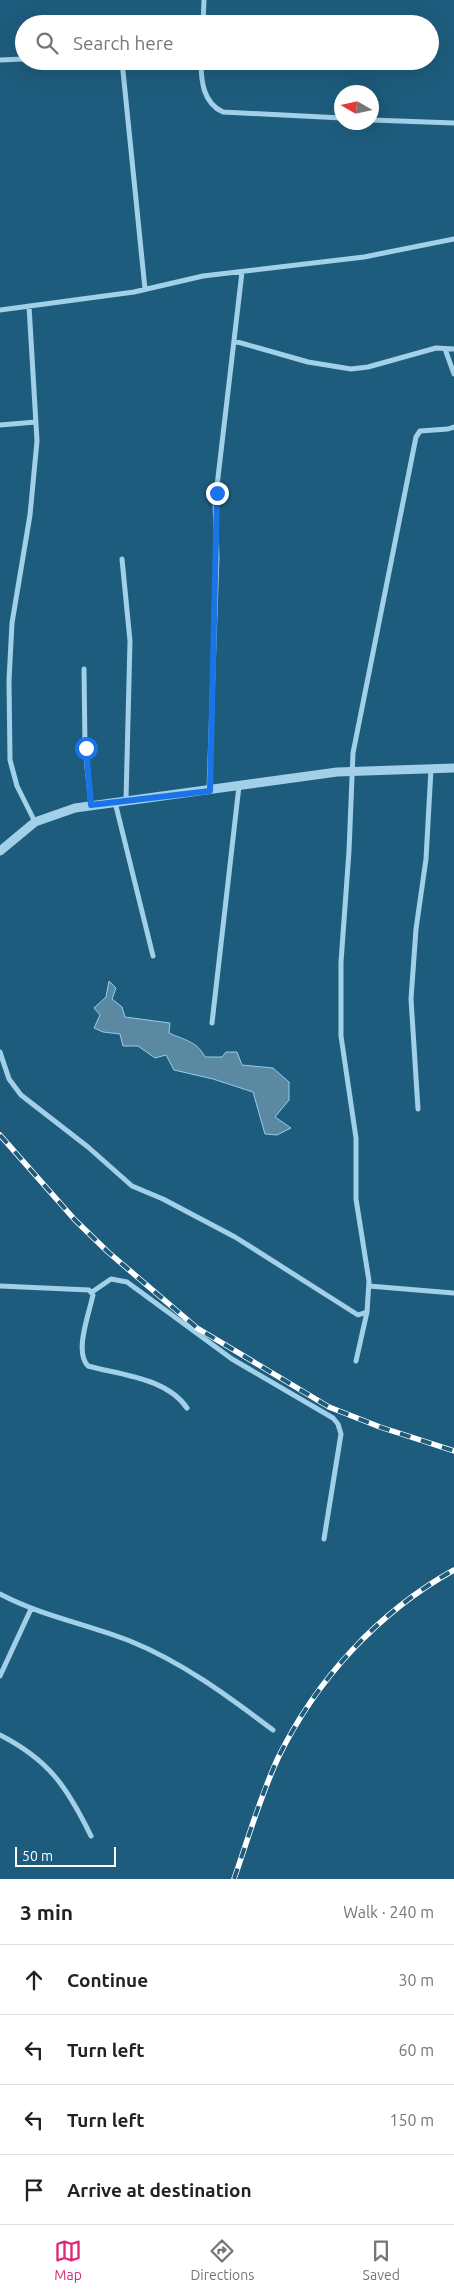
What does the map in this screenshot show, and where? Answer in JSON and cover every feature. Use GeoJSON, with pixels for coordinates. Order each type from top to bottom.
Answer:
{"type":"FeatureCollection","features":[{"type":"Feature","properties":{"kind":"street"},"geometry":{"type":"LineString","coordinates":[[203,15],[204,0]]}},
{"type":"Feature","properties":{"kind":"street"},"geometry":{"type":"LineString","coordinates":[[0,60],[15,60]]}},
{"type":"Feature","properties":{"kind":"street"},"geometry":{"type":"LineString","coordinates":[[123,70],[145,289]]}},
{"type":"Feature","properties":{"kind":"street"},"geometry":{"type":"LineString","coordinates":[[202,70],[203,87],[208,100],[216,109],[223,112],[334,118]]}},
{"type":"Feature","properties":{"kind":"street"},"geometry":{"type":"LineString","coordinates":[[379,120],[454,123]]}},
{"type":"Feature","properties":{"kind":"street"},"geometry":{"type":"LineString","coordinates":[[0,310],[145,289],[203,276],[364,257],[454,239]]}},
{"type":"Feature","properties":{"kind":"street"},"geometry":{"type":"LineString","coordinates":[[210,791],[217,557],[215,503],[242,272]]}},
{"type":"Feature","properties":{"kind":"street"},"geometry":{"type":"LineString","coordinates":[[29,306],[37,441],[30,516],[13,615],[9,680],[10,760],[16,786],[34,822]]}},
{"type":"Feature","properties":{"kind":"street"},"geometry":{"type":"LineString","coordinates":[[234,341],[308,362],[351,369],[368,367],[425,350],[454,349]]}},
{"type":"Feature","properties":{"kind":"street"},"geometry":{"type":"LineString","coordinates":[[445,349],[454,374]]}},
{"type":"Feature","properties":{"kind":"street"},"geometry":{"type":"LineString","coordinates":[[0,425],[36,422]]}},
{"type":"Feature","properties":{"kind":"street"},"geometry":{"type":"LineString","coordinates":[[356,1361],[367,1312],[369,1286],[356,1199],[353,1118],[341,1036],[341,962],[357,726],[416,437],[420,431],[448,430],[454,427]]}},
{"type":"Feature","properties":{"kind":"street"},"geometry":{"type":"LineString","coordinates":[[122,559],[130,641],[126,800]]}},
{"type":"Feature","properties":{"kind":"street"},"geometry":{"type":"LineString","coordinates":[[84,669],[86,748],[91,805]]}},
{"type":"Feature","properties":{"kind":"street"},"geometry":{"type":"LineString","coordinates":[[0,851],[34,822],[59,812],[91,805],[353,771],[454,768]]}},
{"type":"Feature","properties":{"kind":"street"},"geometry":{"type":"LineString","coordinates":[[418,1109],[411,999],[416,930],[426,859],[431,769]]}},
{"type":"Feature","properties":{"kind":"street"},"geometry":{"type":"LineString","coordinates":[[212,1023],[238,786]]}},
{"type":"Feature","properties":{"kind":"street"},"geometry":{"type":"LineString","coordinates":[[115,802],[153,956]]}},
{"type":"Feature","properties":{"kind":"street"},"geometry":{"type":"LineString","coordinates":[[0,1052],[10,1079],[20,1095],[88,1146],[132,1186],[163,1199],[235,1237],[358,1314],[367,1312]]}},
{"type":"Feature","properties":{"kind":"street"},"geometry":{"type":"LineString","coordinates":[[187,1408],[179,1397],[161,1385],[88,1366],[84,1363],[82,1346],[92,1292],[111,1279],[126,1282],[232,1359],[333,1418],[342,1434],[324,1539]]}},
{"type":"Feature","properties":{"kind":"street"},"geometry":{"type":"LineString","coordinates":[[0,1286],[86,1289],[92,1292]]}},
{"type":"Feature","properties":{"kind":"street"},"geometry":{"type":"LineString","coordinates":[[369,1286],[453,1292]]}},
{"type":"Feature","properties":{"kind":"street"},"geometry":{"type":"LineString","coordinates":[[0,1594],[32,1609],[130,1641],[172,1661],[232,1700],[273,1730]]}},
{"type":"Feature","properties":{"kind":"street"},"geometry":{"type":"LineString","coordinates":[[0,1676],[32,1609]]}},
{"type":"Feature","properties":{"kind":"street"},"geometry":{"type":"LineString","coordinates":[[0,1735],[18,1744],[58,1778],[74,1802],[91,1836]]}},
{"type":"Feature","properties":{"kind":"water"},"geometry":{"type":"Polygon","coordinates":[[[109,981],[116,988],[112,999],[122,1007],[125,1017],[170,1023],[169,1033],[194,1044],[205,1057],[222,1057],[226,1052],[237,1052],[242,1065],[273,1068],[289,1082],[289,1100],[275,1117],[291,1128],[277,1135],[265,1134],[253,1092],[213,1079],[174,1070],[166,1055],[155,1058],[138,1046],[123,1046],[120,1034],[103,1032],[94,1028],[100,1015],[94,1008],[106,997],[109,981]]]}},
{"type":"Feature","properties":{"kind":"railway"},"geometry":{"type":"LineString","coordinates":[[0,1135],[75,1220],[108,1252],[197,1328],[329,1407],[380,1427],[454,1451]]}},
{"type":"Feature","properties":{"kind":"railway"},"geometry":{"type":"LineString","coordinates":[[234,1879],[260,1803],[278,1758],[293,1729],[330,1675],[375,1627],[426,1587],[454,1570]]}},
{"type":"Feature","properties":{"kind":"route"},"geometry":{"type":"LineString","coordinates":[[86,748],[91,805],[210,791],[212,646],[217,557],[215,503],[217,493]]}}]}
